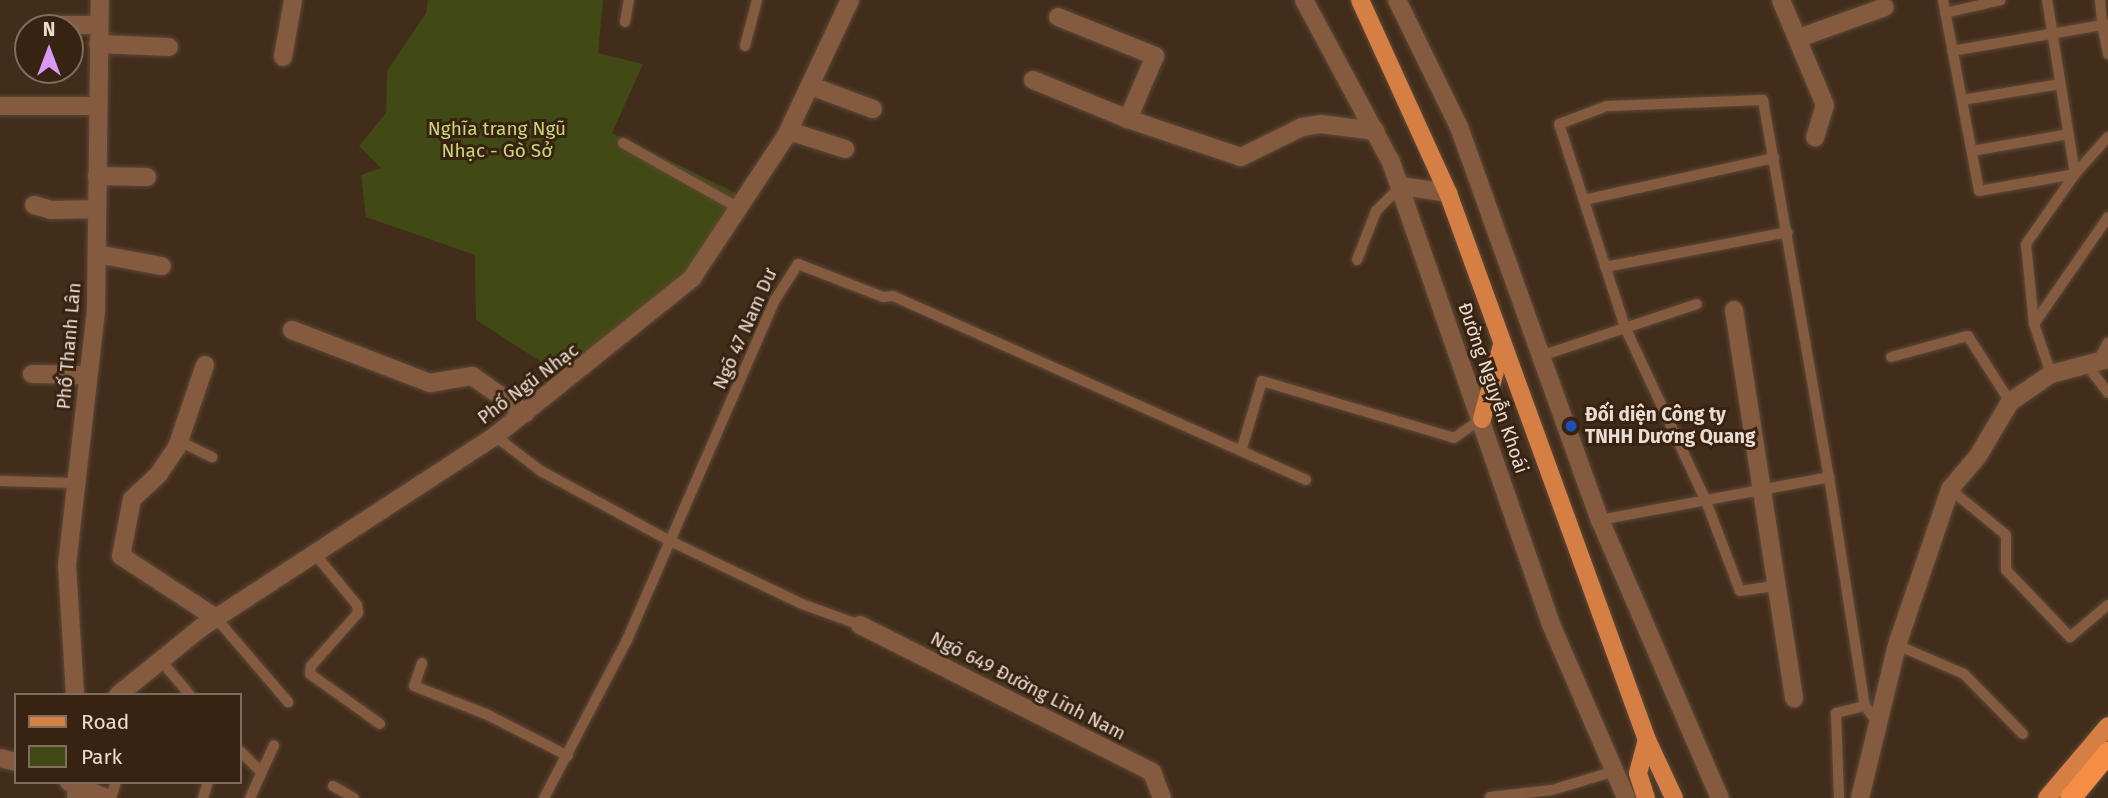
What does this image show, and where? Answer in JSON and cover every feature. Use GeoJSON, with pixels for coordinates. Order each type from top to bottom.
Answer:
{"type":"FeatureCollection","features":[{"type":"Feature","properties":{"kind":"highway"},"geometry":{"type":"LineString","coordinates":[[2070,798],[2108,752]]}},
{"type":"Feature","properties":{"kind":"main road","name":"Đường Nguyễn Khoái"},"geometry":{"type":"LineString","coordinates":[[1360,0],[1448,193],[1647,740],[1674,798]]}},
{"type":"Feature","properties":{"kind":"main road"},"geometry":{"type":"LineString","coordinates":[[1482,419],[1502,345]]}},
{"type":"Feature","properties":{"kind":"main road"},"geometry":{"type":"LineString","coordinates":[[2047,798],[2108,726]]}},
{"type":"Feature","properties":{"kind":"main road"},"geometry":{"type":"LineString","coordinates":[[1646,798],[1638,773],[1647,740]]}},
{"type":"Feature","properties":{"kind":"street","name":"Phố Thanh Lân"},"geometry":{"type":"LineString","coordinates":[[75,693],[67,565],[88,375],[97,254],[100,0]]}},
{"type":"Feature","properties":{"kind":"street"},"geometry":{"type":"LineString","coordinates":[[283,57],[293,0]]}},
{"type":"Feature","properties":{"kind":"street","name":"Phố Ngũ Nhạc"},"geometry":{"type":"LineString","coordinates":[[121,693],[216,618],[495,436],[692,278],[789,131],[850,0]]}},
{"type":"Feature","properties":{"kind":"street","name":"Đường Nguyễn Khoái"},"geometry":{"type":"LineString","coordinates":[[1304,0],[1376,131],[1401,186],[1550,622],[1626,798]]}},
{"type":"Feature","properties":{"kind":"street"},"geometry":{"type":"LineString","coordinates":[[1397,0],[1459,127],[1544,355],[1600,520],[1720,798]]}},
{"type":"Feature","properties":{"kind":"street"},"geometry":{"type":"LineString","coordinates":[[1781,0],[1825,106],[1815,138]]}},
{"type":"Feature","properties":{"kind":"street"},"geometry":{"type":"LineString","coordinates":[[1799,38],[1885,7]]}},
{"type":"Feature","properties":{"kind":"street"},"geometry":{"type":"LineString","coordinates":[[1058,17],[1155,56],[1128,119]]}},
{"type":"Feature","properties":{"kind":"street"},"geometry":{"type":"LineString","coordinates":[[84,32],[169,47]]}},
{"type":"Feature","properties":{"kind":"street"},"geometry":{"type":"LineString","coordinates":[[1033,80],[1128,119],[1241,157],[1302,127],[1321,124],[1376,131]]}},
{"type":"Feature","properties":{"kind":"street"},"geometry":{"type":"LineString","coordinates":[[811,86],[873,108]]}},
{"type":"Feature","properties":{"kind":"street"},"geometry":{"type":"LineString","coordinates":[[0,106],[98,106]]}},
{"type":"Feature","properties":{"kind":"street"},"geometry":{"type":"LineString","coordinates":[[789,131],[845,149]]}},
{"type":"Feature","properties":{"kind":"street"},"geometry":{"type":"LineString","coordinates":[[97,176],[147,177]]}},
{"type":"Feature","properties":{"kind":"street"},"geometry":{"type":"LineString","coordinates":[[1401,186],[1448,193]]}},
{"type":"Feature","properties":{"kind":"street"},"geometry":{"type":"LineString","coordinates":[[34,205],[97,209]]}},
{"type":"Feature","properties":{"kind":"street"},"geometry":{"type":"LineString","coordinates":[[97,254],[162,266]]}},
{"type":"Feature","properties":{"kind":"street"},"geometry":{"type":"LineString","coordinates":[[1734,310],[1794,698]]}},
{"type":"Feature","properties":{"kind":"street"},"geometry":{"type":"LineString","coordinates":[[292,330],[430,383],[472,376],[525,413]]}},
{"type":"Feature","properties":{"kind":"street"},"geometry":{"type":"LineString","coordinates":[[1860,798],[1880,725],[1897,645],[1950,489],[1978,456],[2010,402],[2051,374],[2098,362]]}},
{"type":"Feature","properties":{"kind":"street"},"geometry":{"type":"LineString","coordinates":[[205,365],[179,441],[159,474],[132,499],[121,556],[216,618]]}},
{"type":"Feature","properties":{"kind":"street"},"geometry":{"type":"LineString","coordinates":[[32,374],[88,375]]}},
{"type":"Feature","properties":{"kind":"street","name":"Ngõ 649 Đường Lĩnh Nam"},"geometry":{"type":"LineString","coordinates":[[860,625],[1152,772],[1162,798]]}},
{"type":"Feature","properties":{"kind":"street"},"geometry":{"type":"LineString","coordinates":[[75,787],[106,798]]}},
{"type":"Feature","properties":{"kind":"lane"},"geometry":{"type":"LineString","coordinates":[[625,22],[629,0]]}},
{"type":"Feature","properties":{"kind":"lane"},"geometry":{"type":"LineString","coordinates":[[745,46],[757,0]]}},
{"type":"Feature","properties":{"kind":"lane"},"geometry":{"type":"LineString","coordinates":[[1943,0],[1979,191],[2075,174]]}},
{"type":"Feature","properties":{"kind":"lane"},"geometry":{"type":"LineString","coordinates":[[1945,13],[2001,0]]}},
{"type":"Feature","properties":{"kind":"lane"},"geometry":{"type":"LineString","coordinates":[[2047,0],[2075,174]]}},
{"type":"Feature","properties":{"kind":"lane"},"geometry":{"type":"LineString","coordinates":[[2100,0],[2108,54]]}},
{"type":"Feature","properties":{"kind":"lane"},"geometry":{"type":"LineString","coordinates":[[1952,51],[2105,25]]}},
{"type":"Feature","properties":{"kind":"lane"},"geometry":{"type":"LineString","coordinates":[[1962,100],[2060,84]]}},
{"type":"Feature","properties":{"kind":"lane"},"geometry":{"type":"LineString","coordinates":[[1775,586],[1740,591],[1706,501],[1625,327],[1559,124],[1607,106],[1763,100],[1788,232],[1865,706],[1880,725]]}},
{"type":"Feature","properties":{"kind":"lane"},"geometry":{"type":"LineString","coordinates":[[1972,151],[2069,134]]}},
{"type":"Feature","properties":{"kind":"lane"},"geometry":{"type":"LineString","coordinates":[[2051,374],[2034,324],[2026,244],[2075,174],[2108,136]]}},
{"type":"Feature","properties":{"kind":"lane"},"geometry":{"type":"LineString","coordinates":[[623,143],[739,208]]}},
{"type":"Feature","properties":{"kind":"lane"},"geometry":{"type":"LineString","coordinates":[[1584,200],[1774,158]]}},
{"type":"Feature","properties":{"kind":"lane"},"geometry":{"type":"LineString","coordinates":[[1357,260],[1376,211],[1401,186]]}},
{"type":"Feature","properties":{"kind":"lane"},"geometry":{"type":"LineString","coordinates":[[2034,324],[2108,217]]}},
{"type":"Feature","properties":{"kind":"lane"},"geometry":{"type":"LineString","coordinates":[[1605,267],[1788,232]]}},
{"type":"Feature","properties":{"kind":"lane","name":"Ngõ 47 Nam Dư"},"geometry":{"type":"LineString","coordinates":[[544,798],[627,640],[668,540],[775,300],[797,264],[883,297],[893,296],[1242,448],[1306,480]]}},
{"type":"Feature","properties":{"kind":"lane"},"geometry":{"type":"LineString","coordinates":[[1544,355],[1697,304]]}},
{"type":"Feature","properties":{"kind":"lane"},"geometry":{"type":"LineString","coordinates":[[1891,357],[1968,337],[2010,402]]}},
{"type":"Feature","properties":{"kind":"lane"},"geometry":{"type":"LineString","coordinates":[[2108,342],[2098,362],[2108,393]]}},
{"type":"Feature","properties":{"kind":"lane"},"geometry":{"type":"LineString","coordinates":[[1242,448],[1262,381],[1454,438],[1482,419]]}},
{"type":"Feature","properties":{"kind":"lane"},"geometry":{"type":"LineString","coordinates":[[495,436],[541,471],[668,540],[802,604],[860,625]]}},
{"type":"Feature","properties":{"kind":"lane"},"geometry":{"type":"LineString","coordinates":[[179,441],[212,457]]}},
{"type":"Feature","properties":{"kind":"lane"},"geometry":{"type":"LineString","coordinates":[[1600,520],[1829,477]]}},
{"type":"Feature","properties":{"kind":"lane"},"geometry":{"type":"LineString","coordinates":[[0,481],[75,483]]}},
{"type":"Feature","properties":{"kind":"lane"},"geometry":{"type":"LineString","coordinates":[[1950,489],[2006,536],[2006,570],[2070,637],[2108,606]]}},
{"type":"Feature","properties":{"kind":"lane"},"geometry":{"type":"LineString","coordinates":[[315,554],[357,605],[358,613],[311,666],[310,674],[380,724]]}},
{"type":"Feature","properties":{"kind":"lane"},"geometry":{"type":"LineString","coordinates":[[216,618],[288,702]]}},
{"type":"Feature","properties":{"kind":"lane"},"geometry":{"type":"LineString","coordinates":[[1897,645],[1964,674],[2023,734]]}},
{"type":"Feature","properties":{"kind":"lane"},"geometry":{"type":"LineString","coordinates":[[162,662],[188,693]]}},
{"type":"Feature","properties":{"kind":"lane"},"geometry":{"type":"LineString","coordinates":[[422,663],[414,686],[486,713],[568,756]]}},
{"type":"Feature","properties":{"kind":"lane"},"geometry":{"type":"LineString","coordinates":[[1839,798],[1836,713],[1865,706]]}},
{"type":"Feature","properties":{"kind":"lane"},"geometry":{"type":"LineString","coordinates":[[250,798],[274,745]]}},
{"type":"Feature","properties":{"kind":"lane"},"geometry":{"type":"LineString","coordinates":[[242,753],[260,771]]}},
{"type":"Feature","properties":{"kind":"lane"},"geometry":{"type":"LineString","coordinates":[[1490,797],[1552,790],[1615,771]]}},
{"type":"Feature","properties":{"kind":"lane"},"geometry":{"type":"LineString","coordinates":[[333,786],[354,798]]}},
{"type":"Feature","properties":{"kind":"green space","name":"Nghĩa trang Ngũ Nhạc - Gò Sở"},"geometry":{"type":"Polygon","coordinates":[[[428,0],[603,0],[598,53],[643,64],[612,133],[736,193],[690,268],[560,374],[476,320],[475,255],[366,217],[361,175],[381,168],[359,146],[386,113],[387,71],[426,13],[428,0]]]}},
{"type":"Feature","properties":{"kind":"place","name":"Đối diện Công ty TNHH Dương Quang"},"geometry":{"type":"Point","coordinates":[1571,426]}}]}
